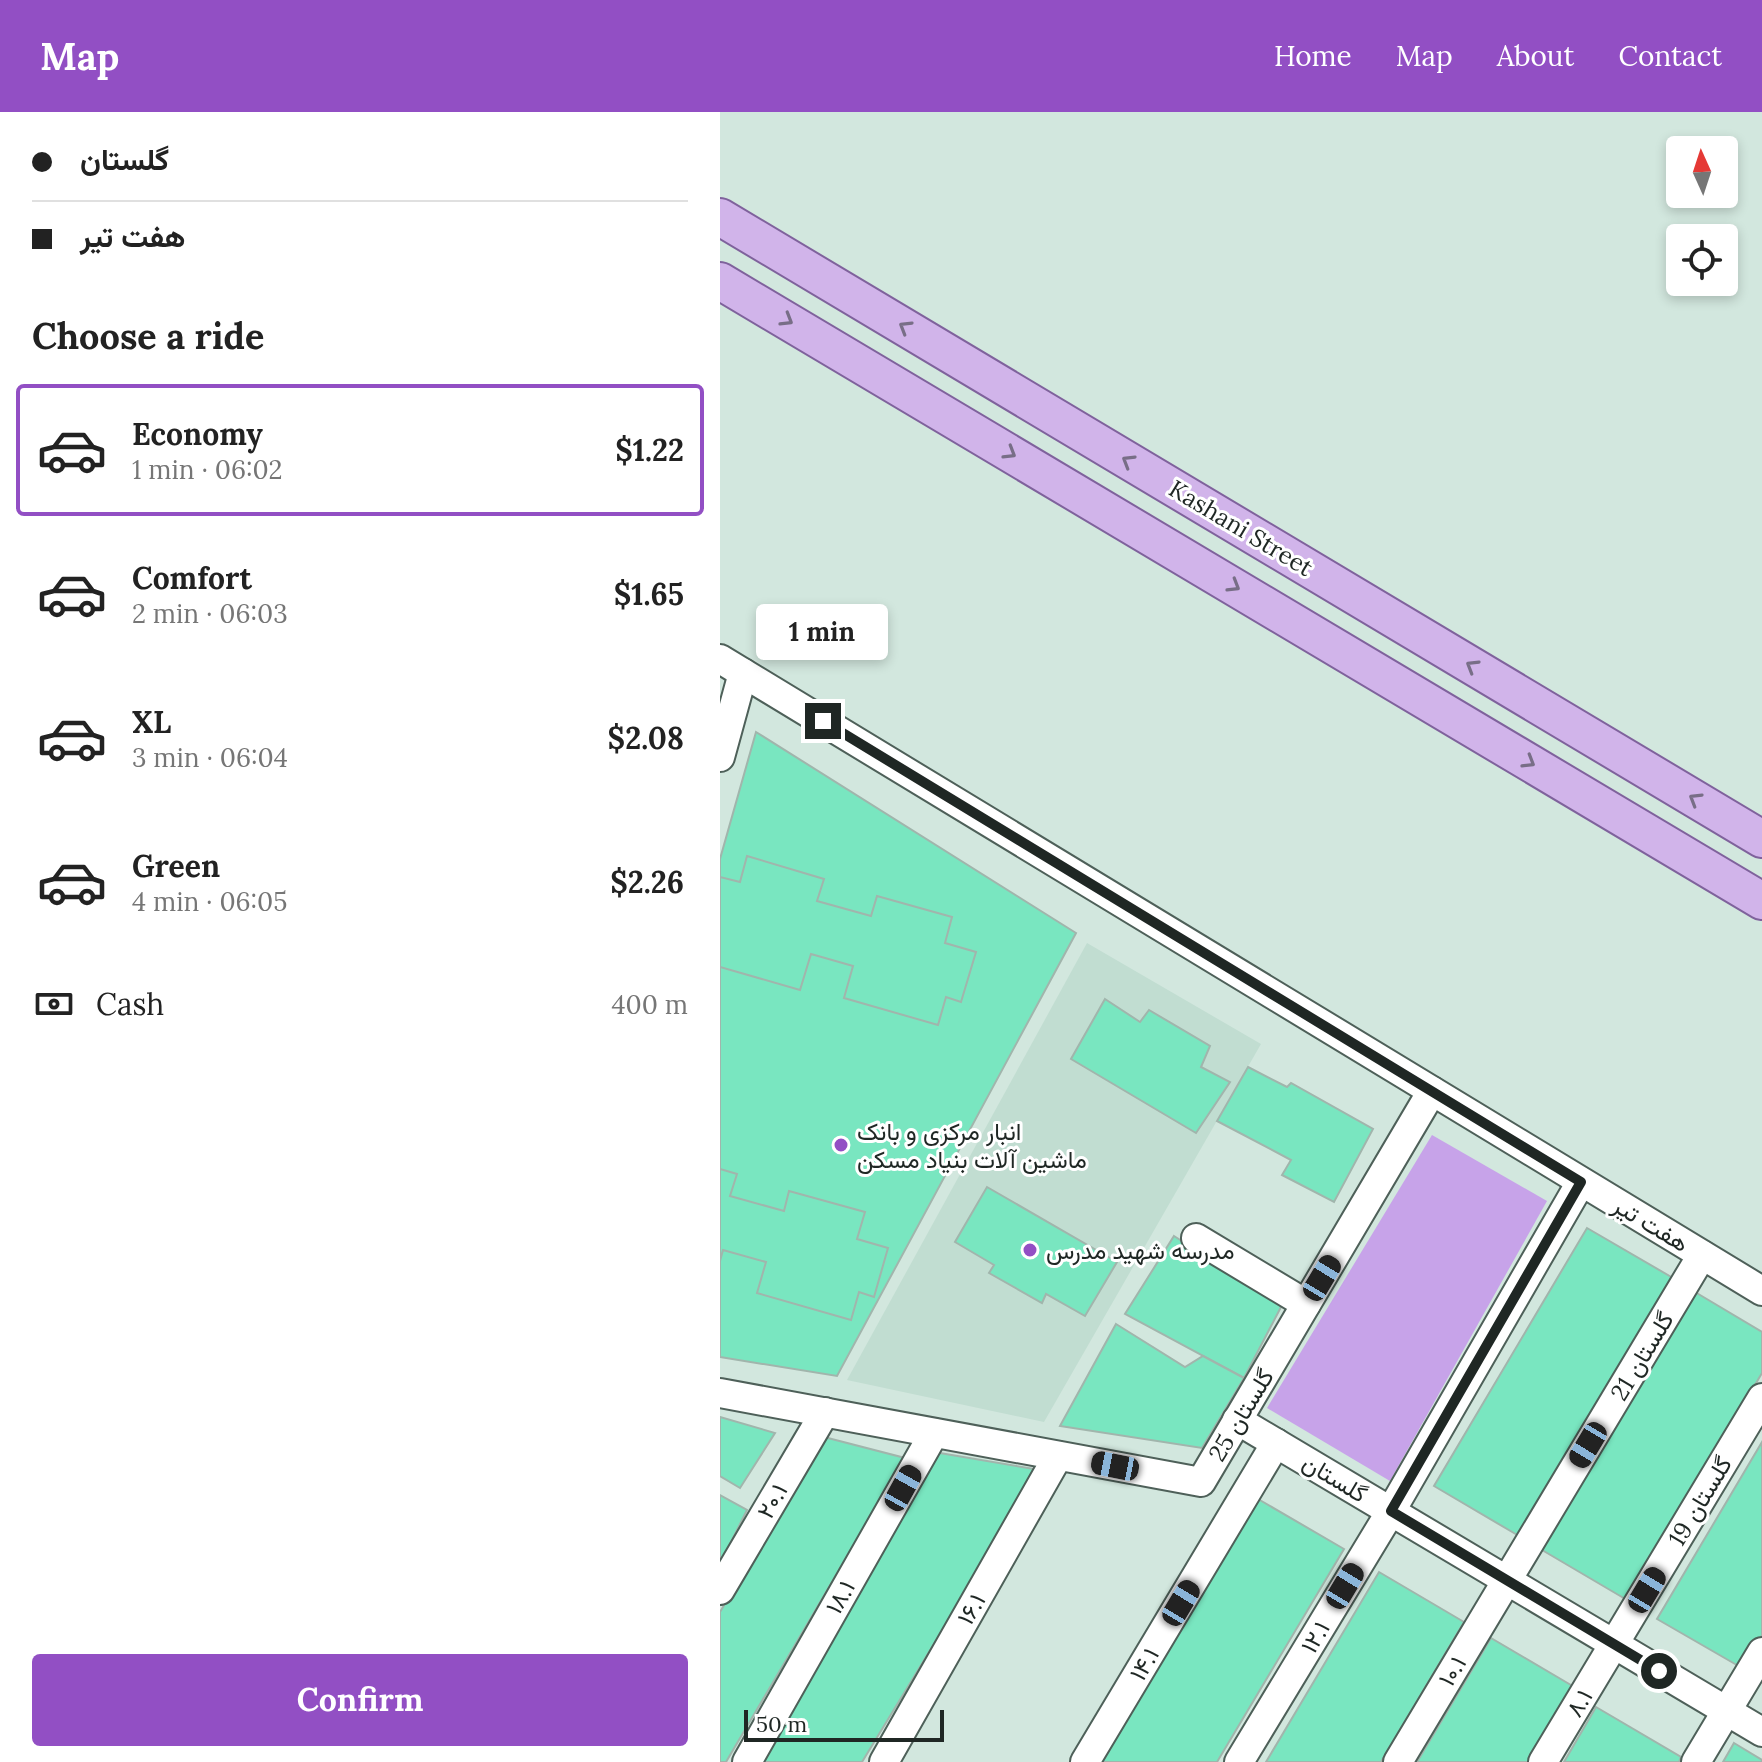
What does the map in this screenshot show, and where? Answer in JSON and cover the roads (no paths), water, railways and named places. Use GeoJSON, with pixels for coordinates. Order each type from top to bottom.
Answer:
{"type":"FeatureCollection","features":[{"type":"Feature","properties":{"kind":"main road","name":"Kashani Street"},"geometry":{"type":"LineString","coordinates":[[720,217],[1762,839]]}},
{"type":"Feature","properties":{"kind":"main road"},"geometry":{"type":"LineString","coordinates":[[720,281],[1762,901]]}},
{"type":"Feature","properties":{"kind":"street"},"geometry":{"type":"LineString","coordinates":[[720,757],[732,666]]}},
{"type":"Feature","properties":{"kind":"street","name":"هفت تیر"},"geometry":{"type":"LineString","coordinates":[[732,666],[1762,1291]]}},
{"type":"Feature","properties":{"kind":"street","name":"گلستان 25"},"geometry":{"type":"LineString","coordinates":[[720,1393],[1201,1482],[1432,1091]]}},
{"type":"Feature","properties":{"kind":"street","name":"۱۲.۱"},"geometry":{"type":"LineString","coordinates":[[1239,1762],[1391,1511],[1581,1182]]}},
{"type":"Feature","properties":{"kind":"street"},"geometry":{"type":"LineString","coordinates":[[1196,1238],[1306,1304]]}},
{"type":"Feature","properties":{"kind":"street","name":"گلستان 21"},"geometry":{"type":"LineString","coordinates":[[1507,1580],[1702,1255]]}},
{"type":"Feature","properties":{"kind":"street","name":"گلستان 19"},"geometry":{"type":"LineString","coordinates":[[1614,1644],[1762,1398]]}},
{"type":"Feature","properties":{"kind":"street","name":"۲۰.۱"},"geometry":{"type":"LineString","coordinates":[[720,1590],[825,1412]]}},
{"type":"Feature","properties":{"kind":"street","name":"گلستان"},"geometry":{"type":"LineString","coordinates":[[1237,1420],[1762,1732]]}},
{"type":"Feature","properties":{"kind":"street","name":"۱۸.۱"},"geometry":{"type":"LineString","coordinates":[[747,1762],[934,1433]]}},
{"type":"Feature","properties":{"kind":"street","name":"۱۴.۱"},"geometry":{"type":"LineString","coordinates":[[1085,1762],[1276,1443]]}},
{"type":"Feature","properties":{"kind":"street","name":"۱۶.۱"},"geometry":{"type":"LineString","coordinates":[[884,1762],[1058,1456]]}},
{"type":"Feature","properties":{"kind":"street","name":"۱۰.۱"},"geometry":{"type":"LineString","coordinates":[[1398,1762],[1507,1580]]}},
{"type":"Feature","properties":{"kind":"street","name":"۸.۱"},"geometry":{"type":"LineString","coordinates":[[1543,1762],[1614,1644]]}},
{"type":"Feature","properties":{"kind":"street"},"geometry":{"type":"LineString","coordinates":[[1696,1762],[1762,1652]]}},
{"type":"Feature","properties":{"kind":"place","name":"انبار مرکزی و بانک ماشین آلات بنیاد مسکن"},"geometry":{"type":"Point","coordinates":[841,1145]}},
{"type":"Feature","properties":{"kind":"place","name":"مدرسه شهید مدرس"},"geometry":{"type":"Point","coordinates":[1030,1250]}}]}
